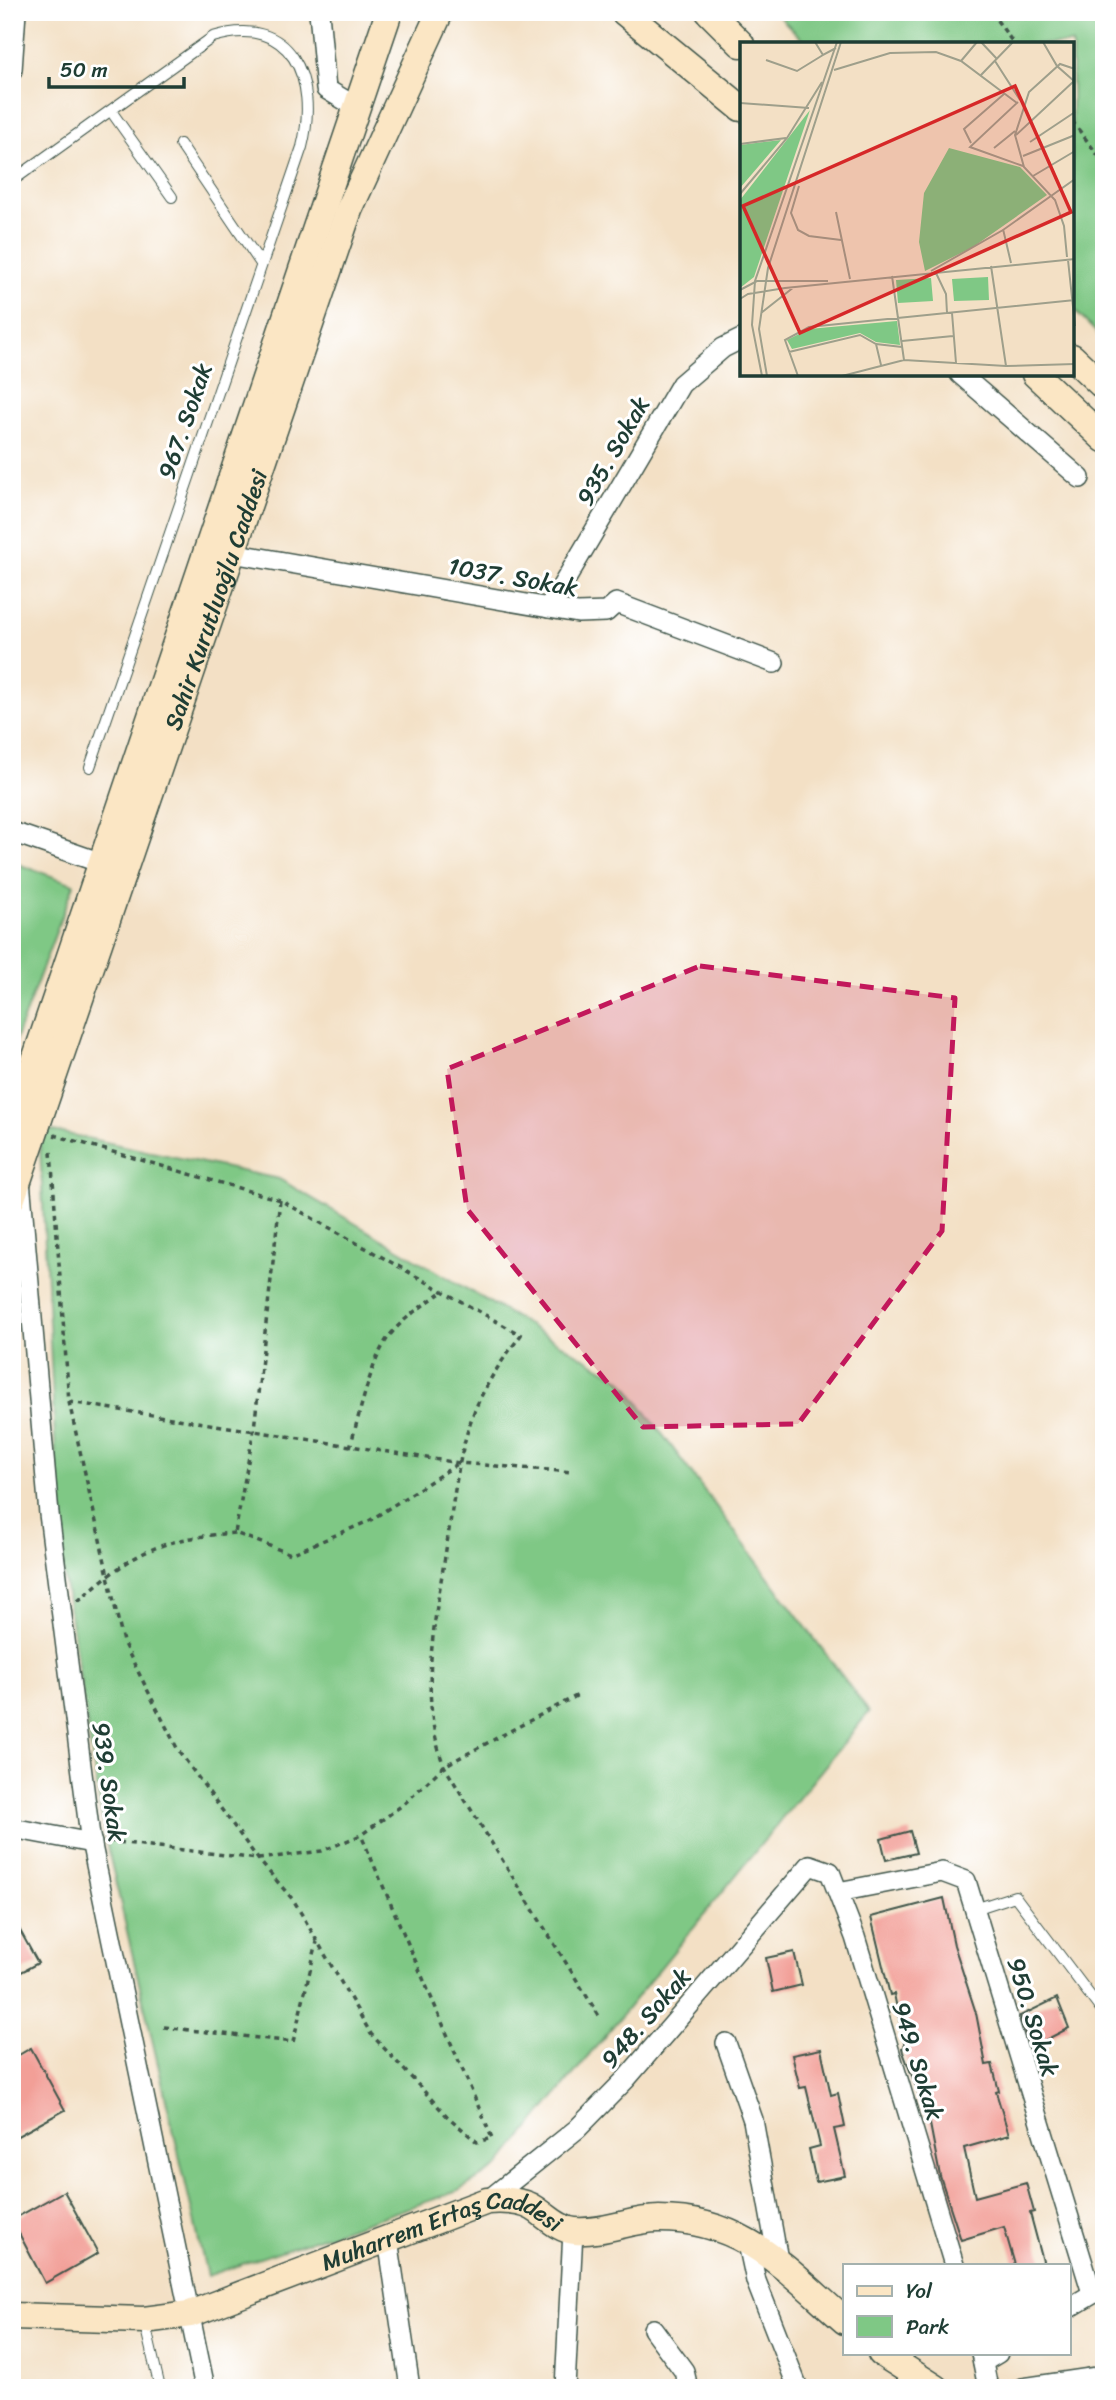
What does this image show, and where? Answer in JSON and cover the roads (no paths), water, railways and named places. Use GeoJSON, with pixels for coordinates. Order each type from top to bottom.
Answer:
{"type":"FeatureCollection","features":[{"type":"Feature","properties":{"kind":"street"},"geometry":{"type":"LineString","coordinates":[[12,71],[16,12]]}},
{"type":"Feature","properties":{"kind":"street"},"geometry":{"type":"LineString","coordinates":[[319,12],[326,89],[358,108]]}},
{"type":"Feature","properties":{"kind":"street","name":"Sahir Kurutluoğlu Caddesi"},"geometry":{"type":"LineString","coordinates":[[16,1186],[112,867],[389,12]]}},
{"type":"Feature","properties":{"kind":"street","name":"Sahir Kurutluoğlu Caddesi"},"geometry":{"type":"LineString","coordinates":[[12,1128],[232,552],[349,210],[440,12]]}},
{"type":"Feature","properties":{"kind":"street"},"geometry":{"type":"LineString","coordinates":[[624,12],[740,107]]}},
{"type":"Feature","properties":{"kind":"street"},"geometry":{"type":"LineString","coordinates":[[709,12],[740,43]]}},
{"type":"Feature","properties":{"kind":"street","name":"935. Sokak"},"geometry":{"type":"LineString","coordinates":[[549,608],[681,384],[723,348],[740,340]]}},
{"type":"Feature","properties":{"kind":"street"},"geometry":{"type":"LineString","coordinates":[[1074,358],[1104,387]]}},
{"type":"Feature","properties":{"kind":"street"},"geometry":{"type":"LineString","coordinates":[[962,376],[1080,478]]}},
{"type":"Feature","properties":{"kind":"street"},"geometry":{"type":"LineString","coordinates":[[1037,376],[1104,439]]}},
{"type":"Feature","properties":{"kind":"street","name":"1037. Sokak"},"geometry":{"type":"LineString","coordinates":[[232,552],[594,615],[606,612],[616,603],[774,663]]}},
{"type":"Feature","properties":{"kind":"street"},"geometry":{"type":"LineString","coordinates":[[12,832],[112,867]]}},
{"type":"Feature","properties":{"kind":"street","name":"939. Sokak"},"geometry":{"type":"LineString","coordinates":[[16,1186],[49,1514],[91,1840],[205,2388]]}},
{"type":"Feature","properties":{"kind":"street"},"geometry":{"type":"LineString","coordinates":[[12,1828],[91,1840]]}},
{"type":"Feature","properties":{"kind":"street","name":"948. Sokak"},"geometry":{"type":"LineString","coordinates":[[488,2201],[577,2129],[626,2079],[810,1865],[830,1872]]}},
{"type":"Feature","properties":{"kind":"street","name":"950. Sokak"},"geometry":{"type":"LineString","coordinates":[[838,1892],[942,1871],[966,1881],[1098,2290]]}},
{"type":"Feature","properties":{"kind":"street","name":"949. Sokak"},"geometry":{"type":"LineString","coordinates":[[830,1872],[855,1937],[954,2264]]}},
{"type":"Feature","properties":{"kind":"street"},"geometry":{"type":"LineString","coordinates":[[726,2043],[753,2120],[778,2260]]}},
{"type":"Feature","properties":{"kind":"street","name":"Muharrem Ertaş Caddesi"},"geometry":{"type":"LineString","coordinates":[[12,2316],[144,2320],[190,2314],[488,2201],[505,2200],[532,2207],[551,2221],[573,2231],[600,2230],[658,2219],[693,2221],[721,2227],[747,2239],[778,2260],[843,2319]]}},
{"type":"Feature","properties":{"kind":"street"},"geometry":{"type":"LineString","coordinates":[[565,2388],[573,2231]]}},
{"type":"Feature","properties":{"kind":"street"},"geometry":{"type":"LineString","coordinates":[[388,2239],[410,2388]]}},
{"type":"Feature","properties":{"kind":"street"},"geometry":{"type":"LineString","coordinates":[[747,2239],[756,2281],[798,2388]]}},
{"type":"Feature","properties":{"kind":"street"},"geometry":{"type":"LineString","coordinates":[[1070,2307],[1098,2290]]}},
{"type":"Feature","properties":{"kind":"street"},"geometry":{"type":"LineString","coordinates":[[653,2329],[684,2371],[688,2388]]}},
{"type":"Feature","properties":{"kind":"street"},"geometry":{"type":"LineString","coordinates":[[883,2354],[936,2388]]}},
{"type":"Feature","properties":{"kind":"street"},"geometry":{"type":"LineString","coordinates":[[987,2356],[988,2388]]}},
{"type":"Feature","properties":{"kind":"street"},"geometry":{"type":"LineString","coordinates":[[1023,2388],[1104,2376]]}},
{"type":"Feature","properties":{"kind":"lane"},"geometry":{"type":"LineString","coordinates":[[12,181],[213,37],[250,31],[271,37],[285,47],[306,85],[326,89]]}},
{"type":"Feature","properties":{"kind":"lane","name":"967. Sokak"},"geometry":{"type":"LineString","coordinates":[[90,767],[308,122],[306,85]]}},
{"type":"Feature","properties":{"kind":"lane"},"geometry":{"type":"LineString","coordinates":[[111,111],[172,197]]}},
{"type":"Feature","properties":{"kind":"lane"},"geometry":{"type":"LineString","coordinates":[[180,144],[261,264]]}},
{"type":"Feature","properties":{"kind":"lane"},"geometry":{"type":"LineString","coordinates":[[975,1909],[1015,1896],[1104,2014]]}},
{"type":"Feature","properties":{"kind":"lane"},"geometry":{"type":"LineString","coordinates":[[144,2320],[160,2388]]}}]}
